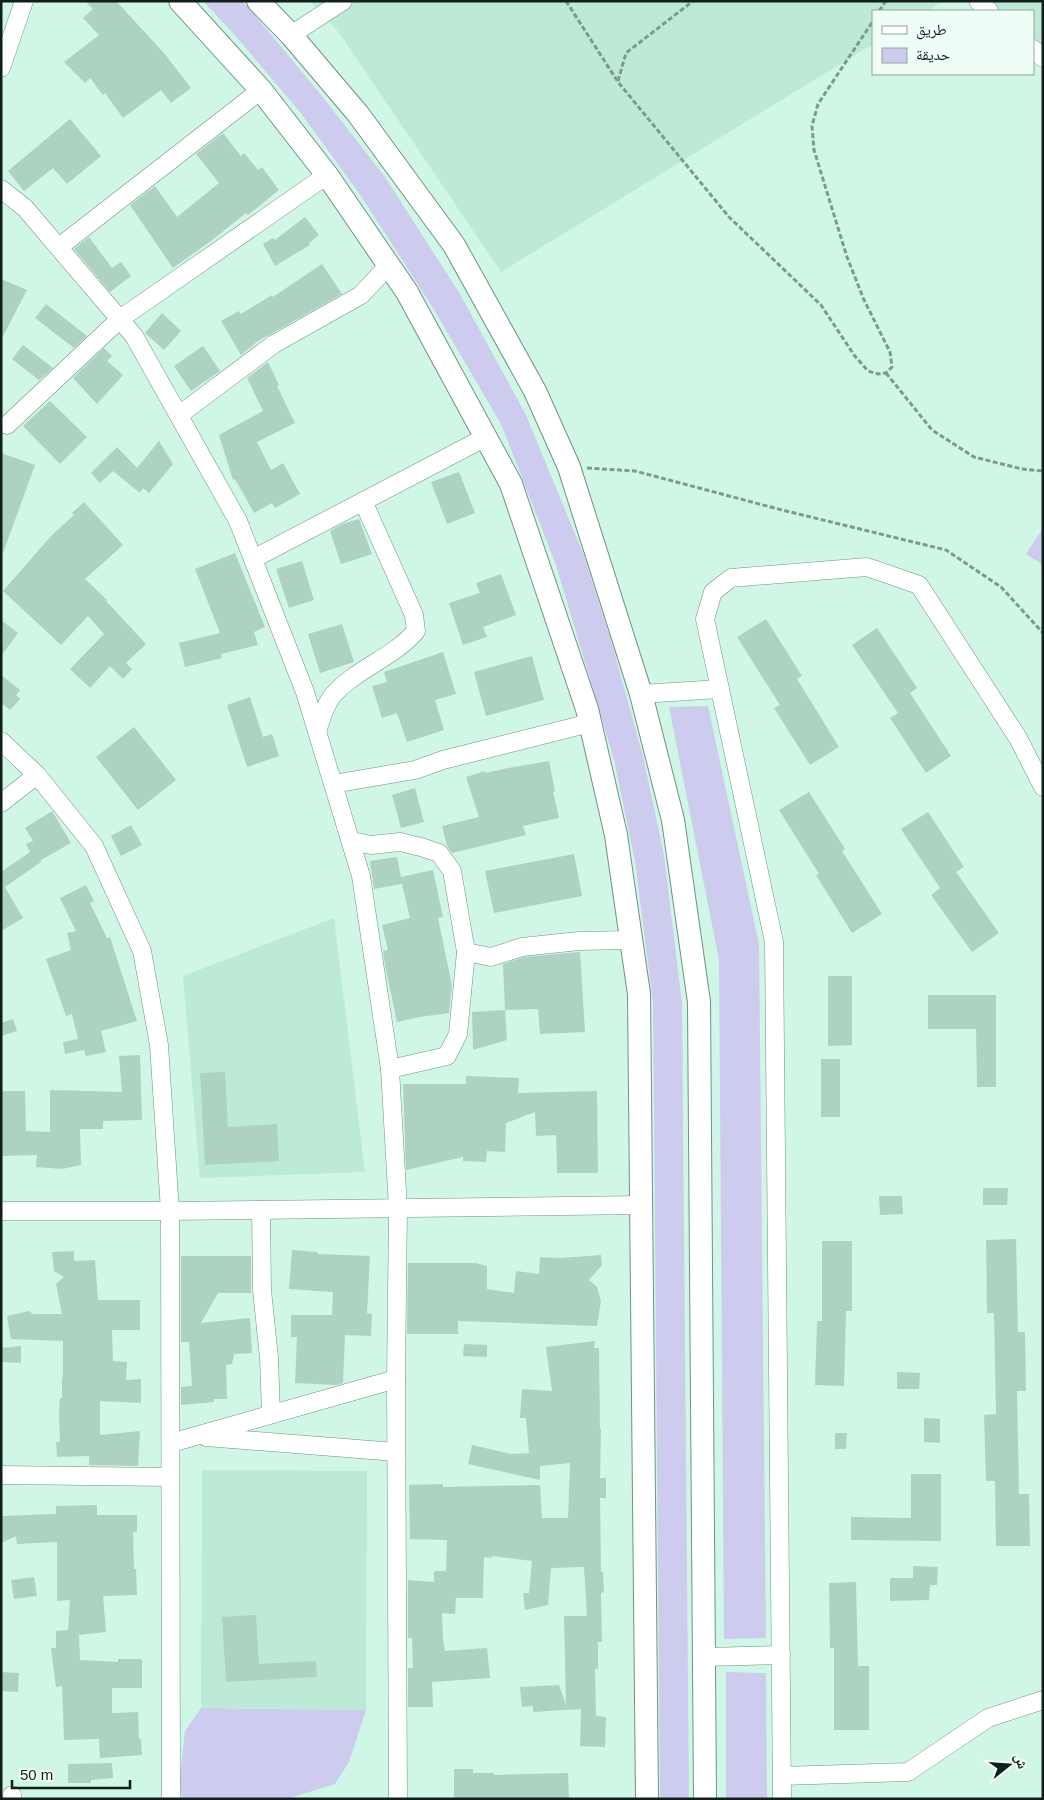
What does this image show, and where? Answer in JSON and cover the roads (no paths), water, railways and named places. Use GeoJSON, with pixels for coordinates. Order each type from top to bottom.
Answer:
{"type":"FeatureCollection","features":[{"type":"Feature","properties":{"kind":"main road"},"geometry":{"type":"LineString","coordinates":[[180,1],[261,90],[327,175],[407,292],[511,484],[587,709],[616,835],[639,994],[647,1799]]}},
{"type":"Feature","properties":{"kind":"main road"},"geometry":{"type":"LineString","coordinates":[[258,1],[291,35],[358,114],[454,245],[535,391],[569,467],[641,694],[673,820],[700,1002],[704,1799]]}},
{"type":"Feature","properties":{"kind":"street"},"geometry":{"type":"LineString","coordinates":[[1,68],[24,1]]}},
{"type":"Feature","properties":{"kind":"street"},"geometry":{"type":"LineString","coordinates":[[291,35],[343,1]]}},
{"type":"Feature","properties":{"kind":"street"},"geometry":{"type":"LineString","coordinates":[[978,1],[988,10]]}},
{"type":"Feature","properties":{"kind":"street"},"geometry":{"type":"LineString","coordinates":[[59,248],[261,90]]}},
{"type":"Feature","properties":{"kind":"street"},"geometry":{"type":"LineString","coordinates":[[7,425],[120,319],[327,175]]}},
{"type":"Feature","properties":{"kind":"street"},"geometry":{"type":"LineString","coordinates":[[1,189],[25,208],[134,336],[238,521],[305,692],[361,876],[390,1069],[398,1208],[396,1379],[398,1799]]}},
{"type":"Feature","properties":{"kind":"street"},"geometry":{"type":"LineString","coordinates":[[179,415],[274,344],[361,294],[389,266]]}},
{"type":"Feature","properties":{"kind":"street"},"geometry":{"type":"LineString","coordinates":[[253,559],[486,437]]}},
{"type":"Feature","properties":{"kind":"street"},"geometry":{"type":"LineString","coordinates":[[317,731],[331,697],[354,676],[405,644],[416,631],[414,615],[363,501]]}},
{"type":"Feature","properties":{"kind":"street"},"geometry":{"type":"LineString","coordinates":[[782,1799],[774,942],[705,619],[713,592],[731,578],[867,567],[919,584],[1018,738],[1043,787]]}},
{"type":"Feature","properties":{"kind":"street"},"geometry":{"type":"LineString","coordinates":[[641,694],[720,689]]}},
{"type":"Feature","properties":{"kind":"street"},"geometry":{"type":"LineString","coordinates":[[333,784],[415,770],[443,760],[590,723]]}},
{"type":"Feature","properties":{"kind":"street"},"geometry":{"type":"LineString","coordinates":[[1,741],[37,775],[94,846],[142,950],[160,1045],[170,1211],[171,1799]]}},
{"type":"Feature","properties":{"kind":"street"},"geometry":{"type":"LineString","coordinates":[[1,803],[37,775]]}},
{"type":"Feature","properties":{"kind":"street"},"geometry":{"type":"LineString","coordinates":[[351,842],[371,845],[400,842],[439,853],[452,871],[466,952],[458,1034],[447,1056],[390,1069]]}},
{"type":"Feature","properties":{"kind":"street"},"geometry":{"type":"LineString","coordinates":[[466,952],[491,957],[522,947],[579,941],[631,940]]}},
{"type":"Feature","properties":{"kind":"street"},"geometry":{"type":"LineString","coordinates":[[1,1211],[170,1211],[642,1204]]}},
{"type":"Feature","properties":{"kind":"street"},"geometry":{"type":"LineString","coordinates":[[261,1210],[262,1290],[269,1358],[271,1414]]}},
{"type":"Feature","properties":{"kind":"street"},"geometry":{"type":"LineString","coordinates":[[170,1443],[396,1379]]}},
{"type":"Feature","properties":{"kind":"street"},"geometry":{"type":"LineString","coordinates":[[193,1436],[396,1452]]}},
{"type":"Feature","properties":{"kind":"street"},"geometry":{"type":"LineString","coordinates":[[1,1475],[170,1477]]}},
{"type":"Feature","properties":{"kind":"street"},"geometry":{"type":"LineString","coordinates":[[704,1657],[781,1656]]}},
{"type":"Feature","properties":{"kind":"street"},"geometry":{"type":"LineString","coordinates":[[782,1776],[908,1772],[988,1718],[1043,1700]]}}]}
